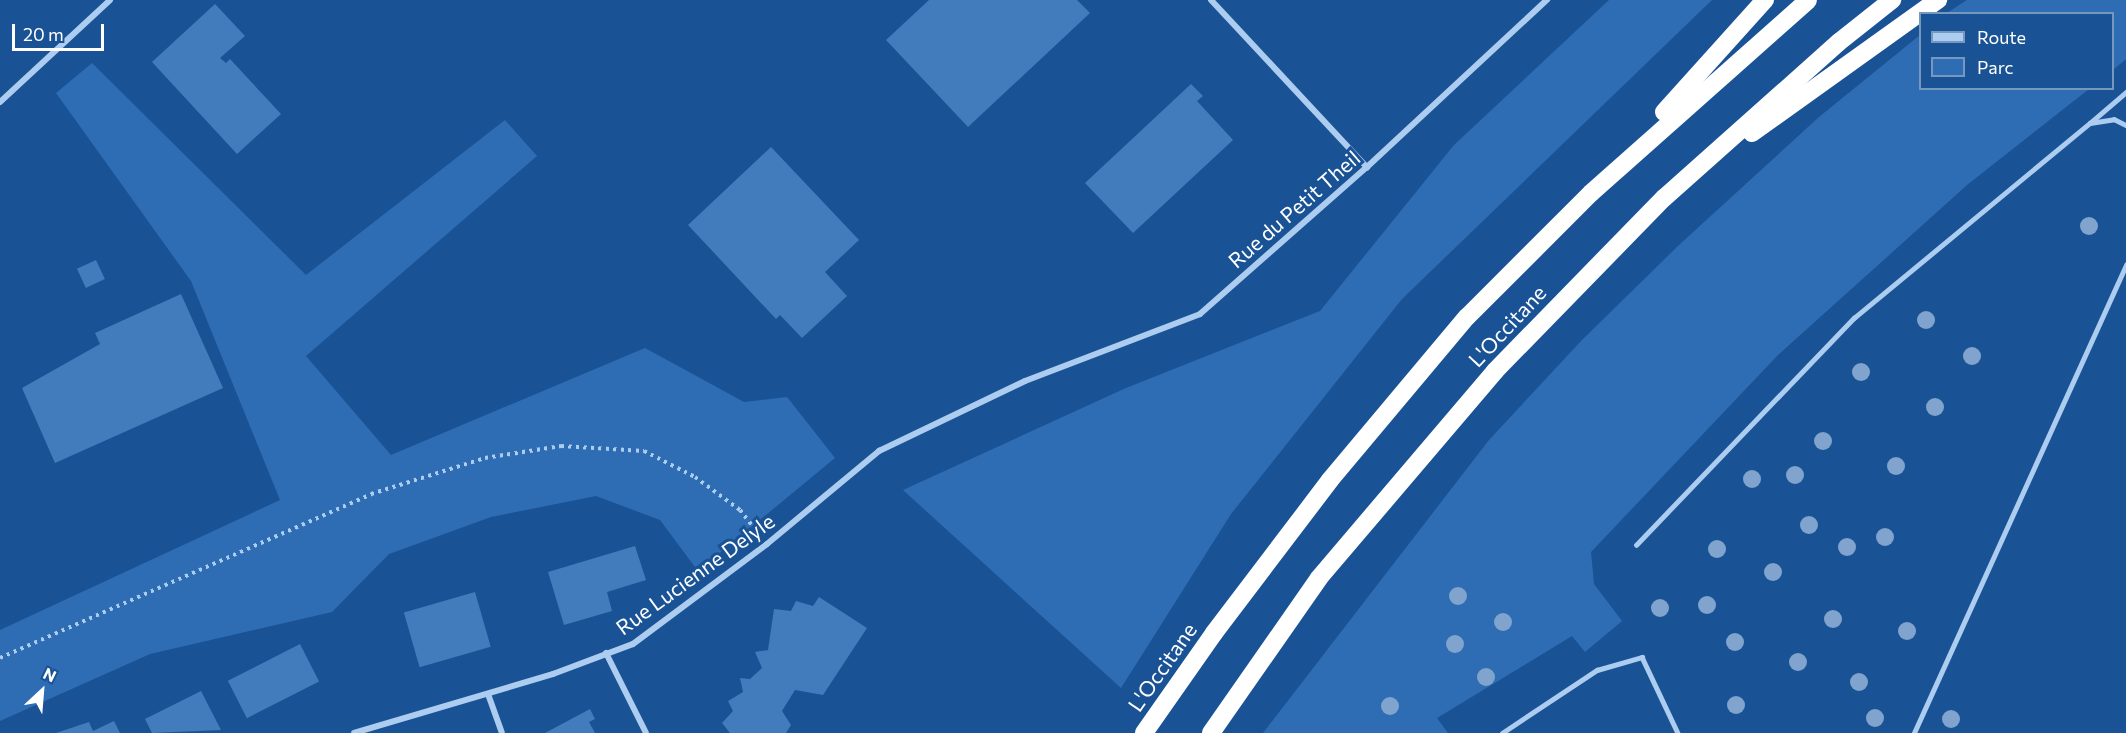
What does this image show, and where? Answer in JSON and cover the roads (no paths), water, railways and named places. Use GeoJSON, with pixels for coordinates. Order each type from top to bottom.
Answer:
{"type":"FeatureCollection","features":[{"type":"Feature","properties":{"kind":"highway"},"geometry":{"type":"LineString","coordinates":[[1591,193],[1765,0]]}},
{"type":"Feature","properties":{"kind":"highway","name":"L'Occitane"},"geometry":{"type":"LineString","coordinates":[[1144,733],[1214,633],[1330,480],[1467,317],[1591,193],[1808,0]]}},
{"type":"Feature","properties":{"kind":"highway","name":"L'Occitane"},"geometry":{"type":"LineString","coordinates":[[1210,733],[1319,578],[1495,371],[1664,198],[1839,42],[1892,0]]}},
{"type":"Feature","properties":{"kind":"highway"},"geometry":{"type":"LineString","coordinates":[[1921,12],[1938,0]]}},
{"type":"Feature","properties":{"kind":"highway"},"geometry":{"type":"LineString","coordinates":[[1664,198],[1919,14]]}},
{"type":"Feature","properties":{"kind":"street"},"geometry":{"type":"LineString","coordinates":[[0,102],[110,0]]}},
{"type":"Feature","properties":{"kind":"street"},"geometry":{"type":"LineString","coordinates":[[1211,0],[1367,167]]}},
{"type":"Feature","properties":{"kind":"street","name":"Rue du Petit Theil"},"geometry":{"type":"LineString","coordinates":[[1025,381],[1200,314],[1367,167],[1547,0]]}},
{"type":"Feature","properties":{"kind":"street","name":"Rue Lucienne Delyle"},"geometry":{"type":"LineString","coordinates":[[354,733],[488,694],[633,644],[767,544],[879,451],[1025,381]]}},
{"type":"Feature","properties":{"kind":"street"},"geometry":{"type":"LineString","coordinates":[[606,653],[646,733]]}},
{"type":"Feature","properties":{"kind":"street"},"geometry":{"type":"LineString","coordinates":[[488,694],[502,733]]}},
{"type":"Feature","properties":{"kind":"lane"},"geometry":{"type":"LineString","coordinates":[[1636,545],[1854,318],[2126,92]]}},
{"type":"Feature","properties":{"kind":"lane"},"geometry":{"type":"LineString","coordinates":[[2090,123],[2114,119],[2126,124]]}},
{"type":"Feature","properties":{"kind":"lane"},"geometry":{"type":"LineString","coordinates":[[1914,733],[2126,265]]}},
{"type":"Feature","properties":{"kind":"lane"},"geometry":{"type":"LineString","coordinates":[[1502,733],[1597,670],[1642,657],[1678,733]]}}]}
